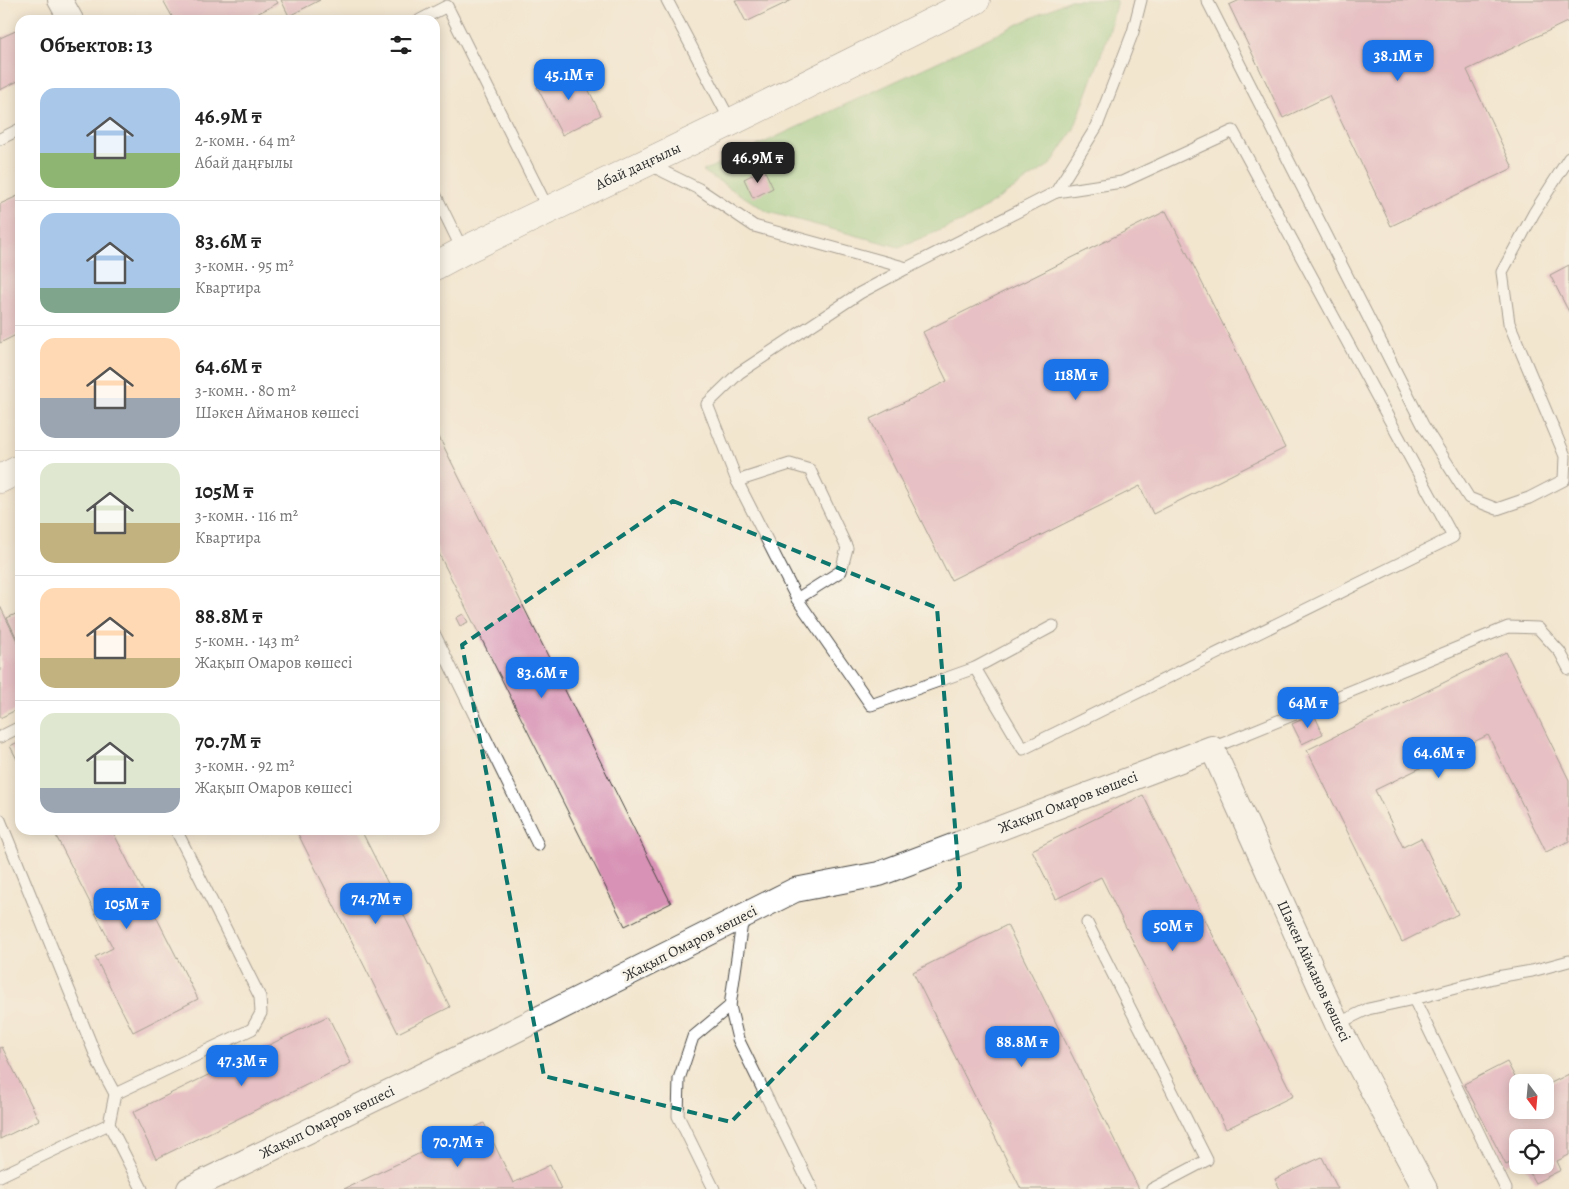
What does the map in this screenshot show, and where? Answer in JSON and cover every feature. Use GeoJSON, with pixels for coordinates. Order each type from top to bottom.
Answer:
{"type":"FeatureCollection","features":[{"type":"Feature","properties":{"kind":"street"},"geometry":{"type":"LineString","coordinates":[[60,0],[68,15]]}},
{"type":"Feature","properties":{"kind":"street","name":"Абай даңғылы"},"geometry":{"type":"LineString","coordinates":[[440,263],[976,0]]}},
{"type":"Feature","properties":{"kind":"street"},"geometry":{"type":"LineString","coordinates":[[0,479],[15,472]]}},
{"type":"Feature","properties":{"kind":"street","name":"Жақып Омаров көшесі"},"geometry":{"type":"LineString","coordinates":[[189,1189],[496,1040],[796,890],[879,874],[1212,748]]}},
{"type":"Feature","properties":{"kind":"street","name":"Шәкен Айманов көшесі"},"geometry":{"type":"LineString","coordinates":[[1212,748],[1337,1024],[1425,1189]]}},
{"type":"Feature","properties":{"kind":"lane"},"geometry":{"type":"LineString","coordinates":[[667,0],[731,122]]}},
{"type":"Feature","properties":{"kind":"lane"},"geometry":{"type":"LineString","coordinates":[[1056,192],[1096,126],[1133,32],[1140,0]]}},
{"type":"Feature","properties":{"kind":"lane"},"geometry":{"type":"LineString","coordinates":[[1207,0],[1423,424],[1469,498],[1497,508],[1529,498],[1564,480],[1565,456],[1509,323],[1502,272],[1534,213],[1569,158]]}},
{"type":"Feature","properties":{"kind":"lane"},"geometry":{"type":"LineString","coordinates":[[430,15],[447,6],[548,209]]}},
{"type":"Feature","properties":{"kind":"lane"},"geometry":{"type":"LineString","coordinates":[[975,668],[1023,749],[1453,537],[1232,131],[1122,182],[1056,192],[907,268],[860,293],[738,373],[707,404],[737,481],[797,599],[871,705],[975,668],[1053,626]]}},
{"type":"Feature","properties":{"kind":"lane"},"geometry":{"type":"LineString","coordinates":[[0,139],[15,132]]}},
{"type":"Feature","properties":{"kind":"lane"},"geometry":{"type":"LineString","coordinates":[[645,162],[699,189],[754,226],[907,268]]}},
{"type":"Feature","properties":{"kind":"lane"},"geometry":{"type":"LineString","coordinates":[[440,204],[463,251]]}},
{"type":"Feature","properties":{"kind":"lane"},"geometry":{"type":"LineString","coordinates":[[737,481],[790,464],[810,470],[847,548],[841,571],[797,599]]}},
{"type":"Feature","properties":{"kind":"lane"},"geometry":{"type":"LineString","coordinates":[[1212,748],[1508,627],[1538,628],[1560,652],[1569,669]]}},
{"type":"Feature","properties":{"kind":"lane"},"geometry":{"type":"LineString","coordinates":[[440,645],[538,845]]}},
{"type":"Feature","properties":{"kind":"lane"},"geometry":{"type":"LineString","coordinates":[[0,737],[15,730]]}},
{"type":"Feature","properties":{"kind":"lane"},"geometry":{"type":"LineString","coordinates":[[0,820],[100,1066],[115,1094],[109,1124],[142,1189]]}},
{"type":"Feature","properties":{"kind":"lane"},"geometry":{"type":"LineString","coordinates":[[115,1094],[252,1028],[261,1013],[260,997],[179,835]]}},
{"type":"Feature","properties":{"kind":"lane"},"geometry":{"type":"LineString","coordinates":[[743,916],[730,1006],[738,1039],[812,1189]]}},
{"type":"Feature","properties":{"kind":"lane"},"geometry":{"type":"LineString","coordinates":[[1087,924],[1208,1160],[1152,1189]]}},
{"type":"Feature","properties":{"kind":"lane"},"geometry":{"type":"LineString","coordinates":[[1337,1024],[1368,1009],[1569,961]]}},
{"type":"Feature","properties":{"kind":"lane"},"geometry":{"type":"LineString","coordinates":[[1414,999],[1506,1189]]}},
{"type":"Feature","properties":{"kind":"lane"},"geometry":{"type":"LineString","coordinates":[[714,1189],[678,1116],[679,1079],[693,1037],[730,1006]]}},
{"type":"Feature","properties":{"kind":"lane"},"geometry":{"type":"LineString","coordinates":[[0,1176],[109,1124]]}},
{"type":"Feature","properties":{"kind":"highlighted area"},"geometry":{"type":"Polygon","coordinates":[[[673,501],[937,608],[960,887],[731,1122],[544,1076],[462,645],[673,501]]]}},
{"type":"Feature","properties":{"kind":"green space"},"geometry":{"type":"Polygon","coordinates":[[[1070,0],[1117,0],[1109,33],[1074,129],[1051,164],[968,219],[899,247],[768,212],[703,171],[1070,0]]]}},
{"type":"Feature","properties":{"kind":"building"},"geometry":{"type":"Polygon","coordinates":[[[163,0],[276,0],[278,3],[255,15],[171,15],[163,0]]]}},
{"type":"Feature","properties":{"kind":"building"},"geometry":{"type":"Polygon","coordinates":[[[281,0],[320,0],[291,15],[288,15],[281,0]]]}},
{"type":"Feature","properties":{"kind":"building"},"geometry":{"type":"Polygon","coordinates":[[[735,0],[792,0],[746,22],[735,0]]]}},
{"type":"Feature","properties":{"kind":"building"},"geometry":{"type":"Polygon","coordinates":[[[1240,0],[1569,0],[1569,21],[1467,70],[1513,168],[1391,226],[1329,96],[1283,118],[1229,5],[1240,0]]]}},
{"type":"Feature","properties":{"kind":"building"},"geometry":{"type":"Polygon","coordinates":[[[15,31],[15,82],[0,90],[0,38],[15,31]]]}},
{"type":"Feature","properties":{"kind":"building"},"geometry":{"type":"Polygon","coordinates":[[[577,66],[601,115],[562,135],[537,87],[577,66]]]}},
{"type":"Feature","properties":{"kind":"building"},"geometry":{"type":"Polygon","coordinates":[[[764,169],[773,188],[753,198],[744,179],[764,169]]]}},
{"type":"Feature","properties":{"kind":"building"},"geometry":{"type":"Polygon","coordinates":[[[15,197],[15,336],[0,343],[0,204],[15,197]]]}},
{"type":"Feature","properties":{"kind":"building"},"geometry":{"type":"Polygon","coordinates":[[[1166,211],[1285,448],[1153,514],[1140,486],[951,580],[870,419],[947,381],[923,332],[1166,211]]]}},
{"type":"Feature","properties":{"kind":"building"},"geometry":{"type":"Polygon","coordinates":[[[1569,265],[1569,312],[1550,275],[1569,265]]]}},
{"type":"Feature","properties":{"kind":"building"},"geometry":{"type":"Polygon","coordinates":[[[440,439],[671,903],[625,926],[440,556],[440,439]]]}},
{"type":"Feature","properties":{"kind":"building"},"geometry":{"type":"Polygon","coordinates":[[[0,606],[15,637],[15,710],[0,718],[0,606]]]}},
{"type":"Feature","properties":{"kind":"building"},"geometry":{"type":"Polygon","coordinates":[[[15,614],[15,635],[7,618],[15,614]]]}},
{"type":"Feature","properties":{"kind":"building"},"geometry":{"type":"Polygon","coordinates":[[[463,614],[468,622],[460,626],[456,618],[463,614]]]}},
{"type":"Feature","properties":{"kind":"building"},"geometry":{"type":"Polygon","coordinates":[[[1506,652],[1569,780],[1569,841],[1546,852],[1488,735],[1375,790],[1403,847],[1421,838],[1458,914],[1402,942],[1307,750],[1506,652]]]}},
{"type":"Feature","properties":{"kind":"building"},"geometry":{"type":"Polygon","coordinates":[[[1314,714],[1323,734],[1302,744],[1292,724],[1314,714]]]}},
{"type":"Feature","properties":{"kind":"building"},"geometry":{"type":"Polygon","coordinates":[[[15,744],[15,756],[10,746],[15,744]]]}},
{"type":"Feature","properties":{"kind":"building"},"geometry":{"type":"Polygon","coordinates":[[[1143,795],[1293,1096],[1226,1129],[1101,877],[1056,899],[1032,850],[1143,795]]]}},
{"type":"Feature","properties":{"kind":"building"},"geometry":{"type":"Polygon","coordinates":[[[56,835],[115,835],[198,999],[133,1032],[95,957],[113,948],[56,835]]]}},
{"type":"Feature","properties":{"kind":"building"},"geometry":{"type":"Polygon","coordinates":[[[299,835],[364,835],[450,1007],[398,1033],[299,835]]]}},
{"type":"Feature","properties":{"kind":"building"},"geometry":{"type":"Polygon","coordinates":[[[1007,925],[1139,1189],[1021,1189],[913,972],[1007,925]]]}},
{"type":"Feature","properties":{"kind":"building"},"geometry":{"type":"Polygon","coordinates":[[[328,1016],[351,1063],[156,1159],[133,1112],[328,1016]]]}},
{"type":"Feature","properties":{"kind":"building"},"geometry":{"type":"Polygon","coordinates":[[[2,1047],[39,1120],[0,1139],[0,1048],[2,1047]]]}},
{"type":"Feature","properties":{"kind":"building"},"geometry":{"type":"Polygon","coordinates":[[[1507,1062],[1513,1074],[1509,1074],[1509,1119],[1554,1119],[1554,1082],[1569,1074],[1569,1155],[1557,1161],[1561,1170],[1554,1174],[1554,1129],[1509,1129],[1509,1164],[1506,1165],[1464,1084],[1507,1062]]]}},
{"type":"Feature","properties":{"kind":"building"},"geometry":{"type":"Polygon","coordinates":[[[484,1123],[513,1183],[550,1165],[561,1189],[344,1189],[484,1123]]]}},
{"type":"Feature","properties":{"kind":"building"},"geometry":{"type":"Polygon","coordinates":[[[1322,1157],[1338,1189],[1280,1189],[1275,1179],[1322,1157]]]}},
{"type":"Feature","properties":{"kind":"building"},"geometry":{"type":"Polygon","coordinates":[[[1530,1174],[1553,1174],[1535,1183],[1530,1174]]]}}]}
